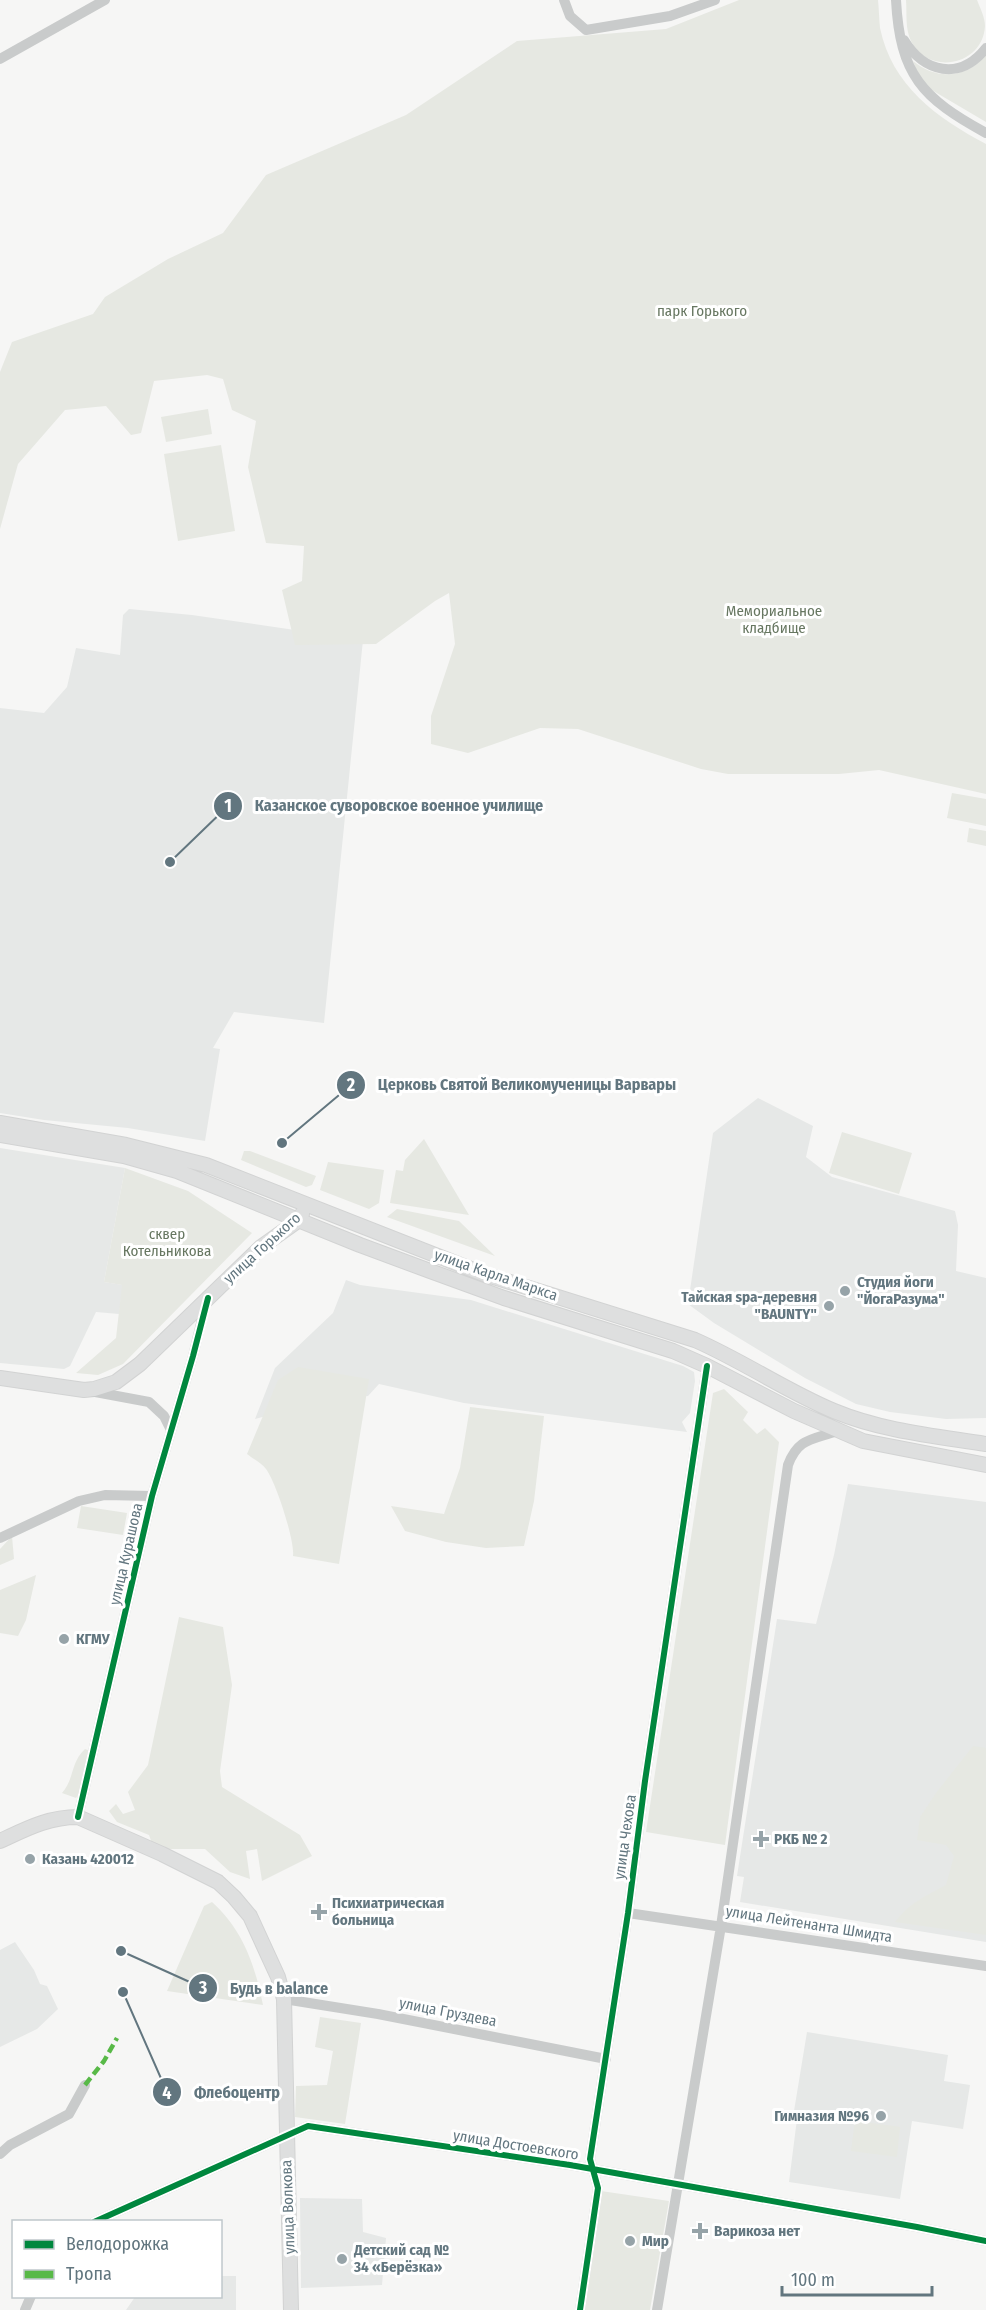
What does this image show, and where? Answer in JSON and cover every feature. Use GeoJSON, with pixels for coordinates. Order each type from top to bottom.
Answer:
{"type":"FeatureCollection","features":[{"type":"Feature","properties":{"kind":"main road","name":"улица Карла Маркса"},"geometry":{"type":"LineString","coordinates":[[0,1123],[126,1145],[206,1165],[481,1273],[695,1341],[728,1354],[834,1411],[901,1430],[986,1444]]}},
{"type":"Feature","properties":{"kind":"main road","name":"улица Карла Маркса"},"geometry":{"type":"LineString","coordinates":[[0,1135],[124,1156],[177,1171],[360,1245],[504,1298],[635,1338],[707,1366],[837,1431],[862,1441],[986,1465]]}},
{"type":"Feature","properties":{"kind":"main road","name":"улица Горького"},"geometry":{"type":"LineString","coordinates":[[0,1378],[84,1390],[104,1386],[124,1376],[140,1364],[261,1247],[299,1220],[308,1204]]}},
{"type":"Feature","properties":{"kind":"main road"},"geometry":{"type":"LineString","coordinates":[[0,1841],[40,1822],[60,1817],[78,1817]]}},
{"type":"Feature","properties":{"kind":"main road","name":"улица Волкова"},"geometry":{"type":"LineString","coordinates":[[78,1817],[218,1882],[250,1916],[278,1977],[284,1999],[291,2310]]}},
{"type":"Feature","properties":{"kind":"street"},"geometry":{"type":"LineString","coordinates":[[0,59],[105,0]]}},
{"type":"Feature","properties":{"kind":"street"},"geometry":{"type":"LineString","coordinates":[[564,0],[570,16],[586,30],[670,16],[715,0]]}},
{"type":"Feature","properties":{"kind":"street"},"geometry":{"type":"LineString","coordinates":[[896,0],[899,32],[906,60],[914,79],[932,98],[951,113],[986,133]]}},
{"type":"Feature","properties":{"kind":"street"},"geometry":{"type":"LineString","coordinates":[[899,32],[910,50],[929,66],[959,69],[972,62],[986,48]]}},
{"type":"Feature","properties":{"kind":"street","name":"улица Курашова"},"geometry":{"type":"LineString","coordinates":[[78,1817],[152,1496],[193,1356],[207,1298]]}},
{"type":"Feature","properties":{"kind":"street","name":"улица Чехова"},"geometry":{"type":"LineString","coordinates":[[580,2310],[598,2188],[590,2159],[707,1366]]}},
{"type":"Feature","properties":{"kind":"street"},"geometry":{"type":"LineString","coordinates":[[84,1390],[149,1402],[164,1416],[171,1430]]}},
{"type":"Feature","properties":{"kind":"street"},"geometry":{"type":"LineString","coordinates":[[657,2310],[721,1926],[788,1465],[793,1452],[801,1443],[837,1431]]}},
{"type":"Feature","properties":{"kind":"street"},"geometry":{"type":"LineString","coordinates":[[0,1538],[79,1501],[105,1495],[152,1496]]}},
{"type":"Feature","properties":{"kind":"street","name":"улица Лейтенанта Шмидта"},"geometry":{"type":"LineString","coordinates":[[628,1913],[986,1966]]}},
{"type":"Feature","properties":{"kind":"street","name":"улица Груздева"},"geometry":{"type":"LineString","coordinates":[[284,1999],[378,2013],[606,2058]]}},
{"type":"Feature","properties":{"kind":"street"},"geometry":{"type":"LineString","coordinates":[[0,2154],[10,2145],[69,2114],[85,2085]]}},
{"type":"Feature","properties":{"kind":"street","name":"улица Достоевского"},"geometry":{"type":"LineString","coordinates":[[98,2220],[308,2126],[594,2170],[986,2241]]}},
{"type":"Feature","properties":{"kind":"shaded area"},"geometry":{"type":"Polygon","coordinates":[[[129,609],[192,615],[363,640],[324,1023],[234,1012],[213,1048],[220,1049],[205,1141],[128,1128],[44,1120],[0,1113],[0,708],[44,713],[67,687],[76,648],[120,655],[123,615],[129,609]]]}},
{"type":"Feature","properties":{"kind":"shaded area"},"geometry":{"type":"Polygon","coordinates":[[[758,1098],[813,1126],[806,1157],[832,1177],[955,1211],[958,1225],[956,1271],[986,1278],[986,1418],[946,1419],[890,1412],[856,1404],[805,1378],[714,1323],[688,1304],[713,1133],[758,1098]]]}},
{"type":"Feature","properties":{"kind":"shaded area"},"geometry":{"type":"Polygon","coordinates":[[[0,1148],[125,1168],[104,1282],[123,1285],[119,1314],[96,1312],[70,1366],[64,1369],[0,1363],[0,1148]]]}},
{"type":"Feature","properties":{"kind":"shaded area"},"geometry":{"type":"Polygon","coordinates":[[[346,1280],[360,1285],[471,1300],[683,1366],[694,1372],[695,1381],[690,1413],[682,1422],[687,1432],[464,1403],[379,1384],[368,1396],[326,1400],[255,1419],[275,1368],[333,1313],[346,1280]]]}},
{"type":"Feature","properties":{"kind":"shaded area"},"geometry":{"type":"Polygon","coordinates":[[[848,1484],[986,1502],[986,1942],[740,1902],[744,1877],[737,1876],[777,1619],[816,1624],[834,1555],[848,1484]]]}},
{"type":"Feature","properties":{"kind":"shaded area"},"geometry":{"type":"Polygon","coordinates":[[[15,1942],[34,1970],[40,1984],[47,1986],[58,2009],[37,2029],[0,2047],[0,1950],[15,1942]]]}},
{"type":"Feature","properties":{"kind":"shaded area","name":"Гимназия №96"},"geometry":{"type":"Polygon","coordinates":[[[807,2032],[948,2055],[944,2081],[970,2085],[963,2129],[912,2121],[900,2199],[789,2182],[798,2111],[794,2111],[807,2032]]]}},
{"type":"Feature","properties":{"kind":"shaded area","name":"Детский сад № 34 «Берёзка»"},"geometry":{"type":"Polygon","coordinates":[[[300,2198],[362,2199],[363,2232],[386,2238],[382,2285],[301,2288],[300,2198]]]}},
{"type":"Feature","properties":{"kind":"shaded area"},"geometry":{"type":"Polygon","coordinates":[[[222,2276],[236,2276],[236,2310],[126,2310],[134,2298],[222,2298],[222,2276]]]}},
{"type":"Feature","properties":{"kind":"green space","name":"парк Горького"},"geometry":{"type":"Polygon","coordinates":[[[739,0],[878,0],[880,28],[886,49],[906,83],[934,111],[986,144],[986,794],[879,770],[839,774],[728,774],[701,769],[578,729],[540,728],[468,753],[431,744],[431,716],[455,644],[449,593],[376,644],[295,645],[282,590],[302,581],[304,546],[266,543],[248,467],[256,421],[232,410],[223,379],[207,375],[154,381],[141,433],[131,435],[106,406],[65,410],[18,464],[0,529],[0,372],[12,342],[93,314],[105,297],[168,259],[223,233],[266,175],[406,115],[517,41],[666,29],[739,0]]]}},
{"type":"Feature","properties":{"kind":"green space"},"geometry":{"type":"Polygon","coordinates":[[[906,0],[977,0],[985,23],[982,40],[965,58],[954,62],[929,59],[919,52],[909,36],[906,0]]]}},
{"type":"Feature","properties":{"kind":"green space"},"geometry":{"type":"Polygon","coordinates":[[[986,55],[986,122],[930,89],[920,79],[913,61],[931,71],[951,74],[969,69],[986,55]]]}},
{"type":"Feature","properties":{"kind":"green space"},"geometry":{"type":"Polygon","coordinates":[[[208,409],[212,434],[166,442],[161,417],[208,409]]]}},
{"type":"Feature","properties":{"kind":"green space"},"geometry":{"type":"Polygon","coordinates":[[[221,445],[235,531],[178,541],[164,454],[221,445]]]}},
{"type":"Feature","properties":{"kind":"green space"},"geometry":{"type":"Polygon","coordinates":[[[952,793],[986,799],[986,826],[947,818],[952,793]]]}},
{"type":"Feature","properties":{"kind":"green space"},"geometry":{"type":"Polygon","coordinates":[[[969,828],[986,831],[986,846],[967,842],[969,828]]]}},
{"type":"Feature","properties":{"kind":"green space"},"geometry":{"type":"Polygon","coordinates":[[[842,1132],[912,1153],[899,1194],[829,1173],[842,1132]]]}},
{"type":"Feature","properties":{"kind":"green space"},"geometry":{"type":"Polygon","coordinates":[[[424,1139],[469,1215],[390,1203],[396,1170],[403,1171],[405,1160],[424,1139]]]}},
{"type":"Feature","properties":{"kind":"green space"},"geometry":{"type":"Polygon","coordinates":[[[244,1151],[250,1151],[316,1176],[312,1185],[306,1187],[241,1160],[244,1151]]]}},
{"type":"Feature","properties":{"kind":"green space"},"geometry":{"type":"Polygon","coordinates":[[[328,1162],[384,1170],[379,1203],[369,1209],[320,1190],[328,1162]]]}},
{"type":"Feature","properties":{"kind":"green space","name":"сквер Котельникова"},"geometry":{"type":"Polygon","coordinates":[[[125,1168],[188,1191],[252,1233],[123,1364],[98,1375],[76,1373],[116,1338],[122,1285],[104,1282],[125,1168]]]}},
{"type":"Feature","properties":{"kind":"green space"},"geometry":{"type":"Polygon","coordinates":[[[397,1209],[459,1221],[495,1256],[387,1217],[397,1209]]]}},
{"type":"Feature","properties":{"kind":"green space"},"geometry":{"type":"Polygon","coordinates":[[[298,1367],[369,1379],[339,1564],[293,1556],[288,1525],[275,1486],[264,1467],[247,1454],[278,1380],[298,1367]]]}},
{"type":"Feature","properties":{"kind":"green space"},"geometry":{"type":"Polygon","coordinates":[[[724,1389],[748,1412],[743,1420],[757,1434],[765,1428],[779,1442],[725,1845],[646,1832],[713,1393],[724,1389]]]}},
{"type":"Feature","properties":{"kind":"green space"},"geometry":{"type":"Polygon","coordinates":[[[470,1407],[544,1416],[534,1501],[524,1546],[486,1548],[446,1542],[405,1531],[391,1506],[444,1514],[460,1468],[470,1407]]]}},
{"type":"Feature","properties":{"kind":"green space"},"geometry":{"type":"Polygon","coordinates":[[[81,1506],[127,1513],[123,1535],[77,1528],[81,1506]]]}},
{"type":"Feature","properties":{"kind":"green space"},"geometry":{"type":"Polygon","coordinates":[[[12,1536],[14,1559],[0,1565],[0,1549],[12,1536]]]}},
{"type":"Feature","properties":{"kind":"green space"},"geometry":{"type":"Polygon","coordinates":[[[36,1575],[26,1620],[18,1636],[0,1633],[0,1590],[36,1575]]]}},
{"type":"Feature","properties":{"kind":"green space"},"geometry":{"type":"Polygon","coordinates":[[[179,1617],[223,1627],[232,1685],[220,1771],[222,1787],[300,1835],[312,1856],[262,1881],[257,1849],[246,1851],[250,1879],[230,1872],[205,1849],[154,1849],[149,1835],[117,1822],[109,1811],[116,1804],[123,1814],[135,1810],[128,1792],[148,1765],[179,1617]]]}},
{"type":"Feature","properties":{"kind":"green space"},"geometry":{"type":"Polygon","coordinates":[[[973,1746],[986,1748],[986,1935],[895,1922],[912,1905],[946,1885],[954,1856],[946,1845],[917,1840],[920,1817],[973,1746]]]}},
{"type":"Feature","properties":{"kind":"green space"},"geometry":{"type":"Polygon","coordinates":[[[85,1749],[96,1753],[90,1778],[76,1798],[62,1793],[80,1754],[85,1749]]]}},
{"type":"Feature","properties":{"kind":"green space"},"geometry":{"type":"Polygon","coordinates":[[[212,1902],[240,1936],[252,1962],[263,2005],[167,1991],[204,1906],[212,1902]]]}},
{"type":"Feature","properties":{"kind":"green space"},"geometry":{"type":"Polygon","coordinates":[[[320,2017],[361,2023],[345,2124],[295,2117],[296,2086],[327,2085],[333,2051],[315,2047],[320,2017]]]}},
{"type":"Feature","properties":{"kind":"green space"},"geometry":{"type":"Polygon","coordinates":[[[855,2121],[900,2127],[897,2157],[851,2151],[855,2121]]]}},
{"type":"Feature","properties":{"kind":"green space"},"geometry":{"type":"Polygon","coordinates":[[[601,2191],[669,2201],[650,2310],[583,2310],[601,2191]]]}},
{"type":"Feature","properties":{"kind":"marked path"},"geometry":{"type":"LineString","coordinates":[[85,2085],[104,2061],[117,2038]]}},
{"type":"Feature","properties":{"kind":"cycle path"},"geometry":{"type":"LineString","coordinates":[[78,1817],[152,1496],[208,1298]]}},
{"type":"Feature","properties":{"kind":"cycle path"},"geometry":{"type":"LineString","coordinates":[[580,2310],[598,2188],[590,2159],[707,1366]]}},
{"type":"Feature","properties":{"kind":"cycle path"},"geometry":{"type":"LineString","coordinates":[[98,2220],[308,2126],[570,2165],[986,2241]]}},
{"type":"Feature","properties":{"kind":"place","name":"Казанское суворовское военное училище"},"geometry":{"type":"Point","coordinates":[170,862]}},
{"type":"Feature","properties":{"kind":"place","name":"Церковь Святой Великомученицы Варвары"},"geometry":{"type":"Point","coordinates":[282,1143]}},
{"type":"Feature","properties":{"kind":"place","name":"Студия йоги \"ЙогаРазума\""},"geometry":{"type":"Point","coordinates":[845,1291]}},
{"type":"Feature","properties":{"kind":"place","name":"Тайская spa-деревня \"BAUNTY\""},"geometry":{"type":"Point","coordinates":[829,1306]}},
{"type":"Feature","properties":{"kind":"place","name":"КГМУ"},"geometry":{"type":"Point","coordinates":[64,1639]}},
{"type":"Feature","properties":{"kind":"place","name":"РКБ № 2"},"geometry":{"type":"Point","coordinates":[761,1839]}},
{"type":"Feature","properties":{"kind":"place","name":"Казань 420012"},"geometry":{"type":"Point","coordinates":[30,1859]}},
{"type":"Feature","properties":{"kind":"place","name":"Психиатрическая больница"},"geometry":{"type":"Point","coordinates":[319,1912]}},
{"type":"Feature","properties":{"kind":"place","name":"Будь в balance"},"geometry":{"type":"Point","coordinates":[121,1951]}},
{"type":"Feature","properties":{"kind":"place","name":"Флебоцентр"},"geometry":{"type":"Point","coordinates":[123,1992]}},
{"type":"Feature","properties":{"kind":"place","name":"Гимназия №96"},"geometry":{"type":"Point","coordinates":[881,2116]}},
{"type":"Feature","properties":{"kind":"place","name":"Варикоза нет"},"geometry":{"type":"Point","coordinates":[700,2231]}},
{"type":"Feature","properties":{"kind":"place","name":"Мир"},"geometry":{"type":"Point","coordinates":[630,2241]}},
{"type":"Feature","properties":{"kind":"place","name":"Детский сад № 34 «Берёзка»"},"geometry":{"type":"Point","coordinates":[342,2259]}},
{"type":"Feature","properties":{"kind":"park label","name":"Мемориальное кладбище"},"geometry":{"type":"Point","coordinates":[774,620]}}]}
